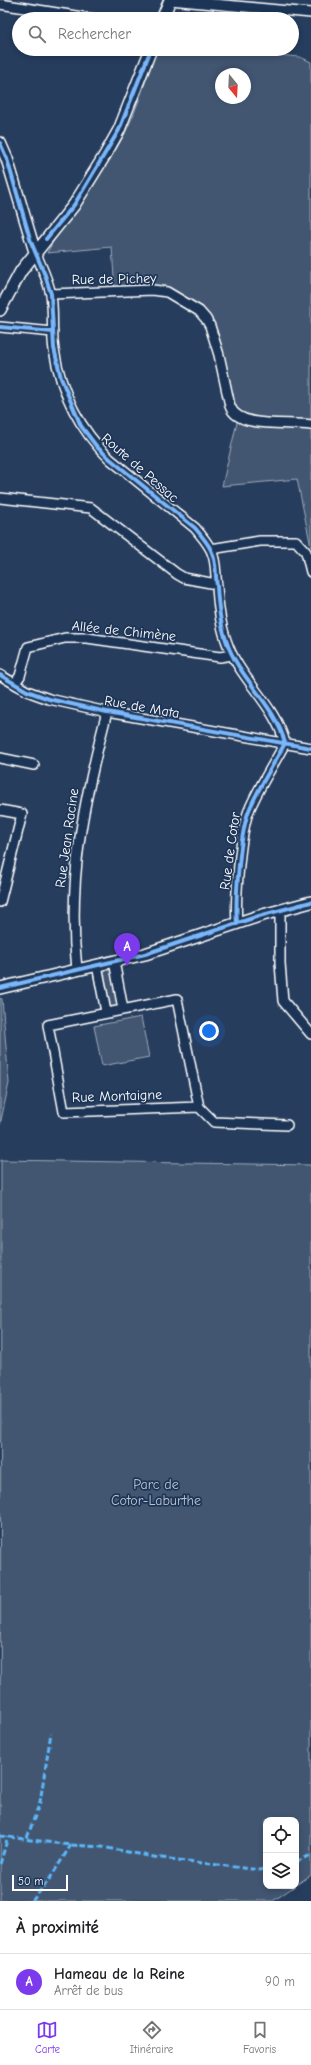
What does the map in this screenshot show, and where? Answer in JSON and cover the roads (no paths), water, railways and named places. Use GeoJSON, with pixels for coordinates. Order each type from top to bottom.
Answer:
{"type":"FeatureCollection","features":[{"type":"Feature","properties":{"kind":"street"},"geometry":{"type":"LineString","coordinates":[[165,12],[170,0],[311,13]]}},
{"type":"Feature","properties":{"kind":"street"},"geometry":{"type":"LineString","coordinates":[[0,4],[51,12]]}},
{"type":"Feature","properties":{"kind":"street"},"geometry":{"type":"LineString","coordinates":[[0,310],[21,271],[74,205],[116,136],[148,56]]}},
{"type":"Feature","properties":{"kind":"street","name":"Route de Pessac"},"geometry":{"type":"LineString","coordinates":[[0,143],[9,165],[35,252],[51,294],[54,348],[61,378],[77,420],[86,434],[110,459],[195,528],[211,548],[216,565],[216,584],[220,616],[226,640],[232,655],[281,727],[285,743]]}},
{"type":"Feature","properties":{"kind":"street","name":"Rue de Pichey"},"geometry":{"type":"LineString","coordinates":[[51,294],[153,290],[167,292],[199,311],[210,326],[231,411],[238,418],[250,421],[311,425]]}},
{"type":"Feature","properties":{"kind":"street"},"geometry":{"type":"LineString","coordinates":[[0,327],[53,332]]}},
{"type":"Feature","properties":{"kind":"street"},"geometry":{"type":"LineString","coordinates":[[0,498],[91,508],[177,574],[184,578],[216,584]]}},
{"type":"Feature","properties":{"kind":"street"},"geometry":{"type":"LineString","coordinates":[[211,548],[260,541],[296,541],[306,552],[311,572]]}},
{"type":"Feature","properties":{"kind":"street","name":"Allée de Chimène"},"geometry":{"type":"LineString","coordinates":[[14,683],[20,676],[28,647],[65,638],[93,639],[220,656],[232,655]]}},
{"type":"Feature","properties":{"kind":"street","name":"Rue de Mata"},"geometry":{"type":"LineString","coordinates":[[0,675],[27,691],[49,699],[107,712],[285,743]]}},
{"type":"Feature","properties":{"kind":"street","name":"Rue Jean Racine"},"geometry":{"type":"LineString","coordinates":[[77,970],[73,895],[79,843],[91,772],[107,712]]}},
{"type":"Feature","properties":{"kind":"street"},"geometry":{"type":"LineString","coordinates":[[285,743],[311,748]]}},
{"type":"Feature","properties":{"kind":"street","name":"Rue de Cotor"},"geometry":{"type":"LineString","coordinates":[[237,924],[236,907],[245,824],[249,809],[285,743]]}},
{"type":"Feature","properties":{"kind":"street"},"geometry":{"type":"LineString","coordinates":[[0,758],[34,765]]}},
{"type":"Feature","properties":{"kind":"street"},"geometry":{"type":"LineString","coordinates":[[0,810],[22,814],[0,902]]}},
{"type":"Feature","properties":{"kind":"street"},"geometry":{"type":"LineString","coordinates":[[0,988],[167,947],[280,910],[311,902]]}},
{"type":"Feature","properties":{"kind":"street"},"geometry":{"type":"LineString","coordinates":[[280,910],[280,963],[283,1001],[311,1034]]}},
{"type":"Feature","properties":{"kind":"street"},"geometry":{"type":"LineString","coordinates":[[114,961],[123,1009]]}},
{"type":"Feature","properties":{"kind":"street"},"geometry":{"type":"LineString","coordinates":[[97,965],[106,1012]]}},
{"type":"Feature","properties":{"kind":"street","name":"Rue Montaigne"},"geometry":{"type":"LineString","coordinates":[[176,999],[199,1107],[64,1112],[48,1025],[123,1009],[176,999]]}},
{"type":"Feature","properties":{"kind":"street"},"geometry":{"type":"LineString","coordinates":[[199,1107],[214,1122],[287,1125]]}},
{"type":"Feature","properties":{"kind":"place","name":"Hameau de la Reine"},"geometry":{"type":"Point","coordinates":[127,966]}},
{"type":"Feature","properties":{"kind":"park label","name":"Parc de Cotor-Laburthe"},"geometry":{"type":"Point","coordinates":[156,1492]}}]}
